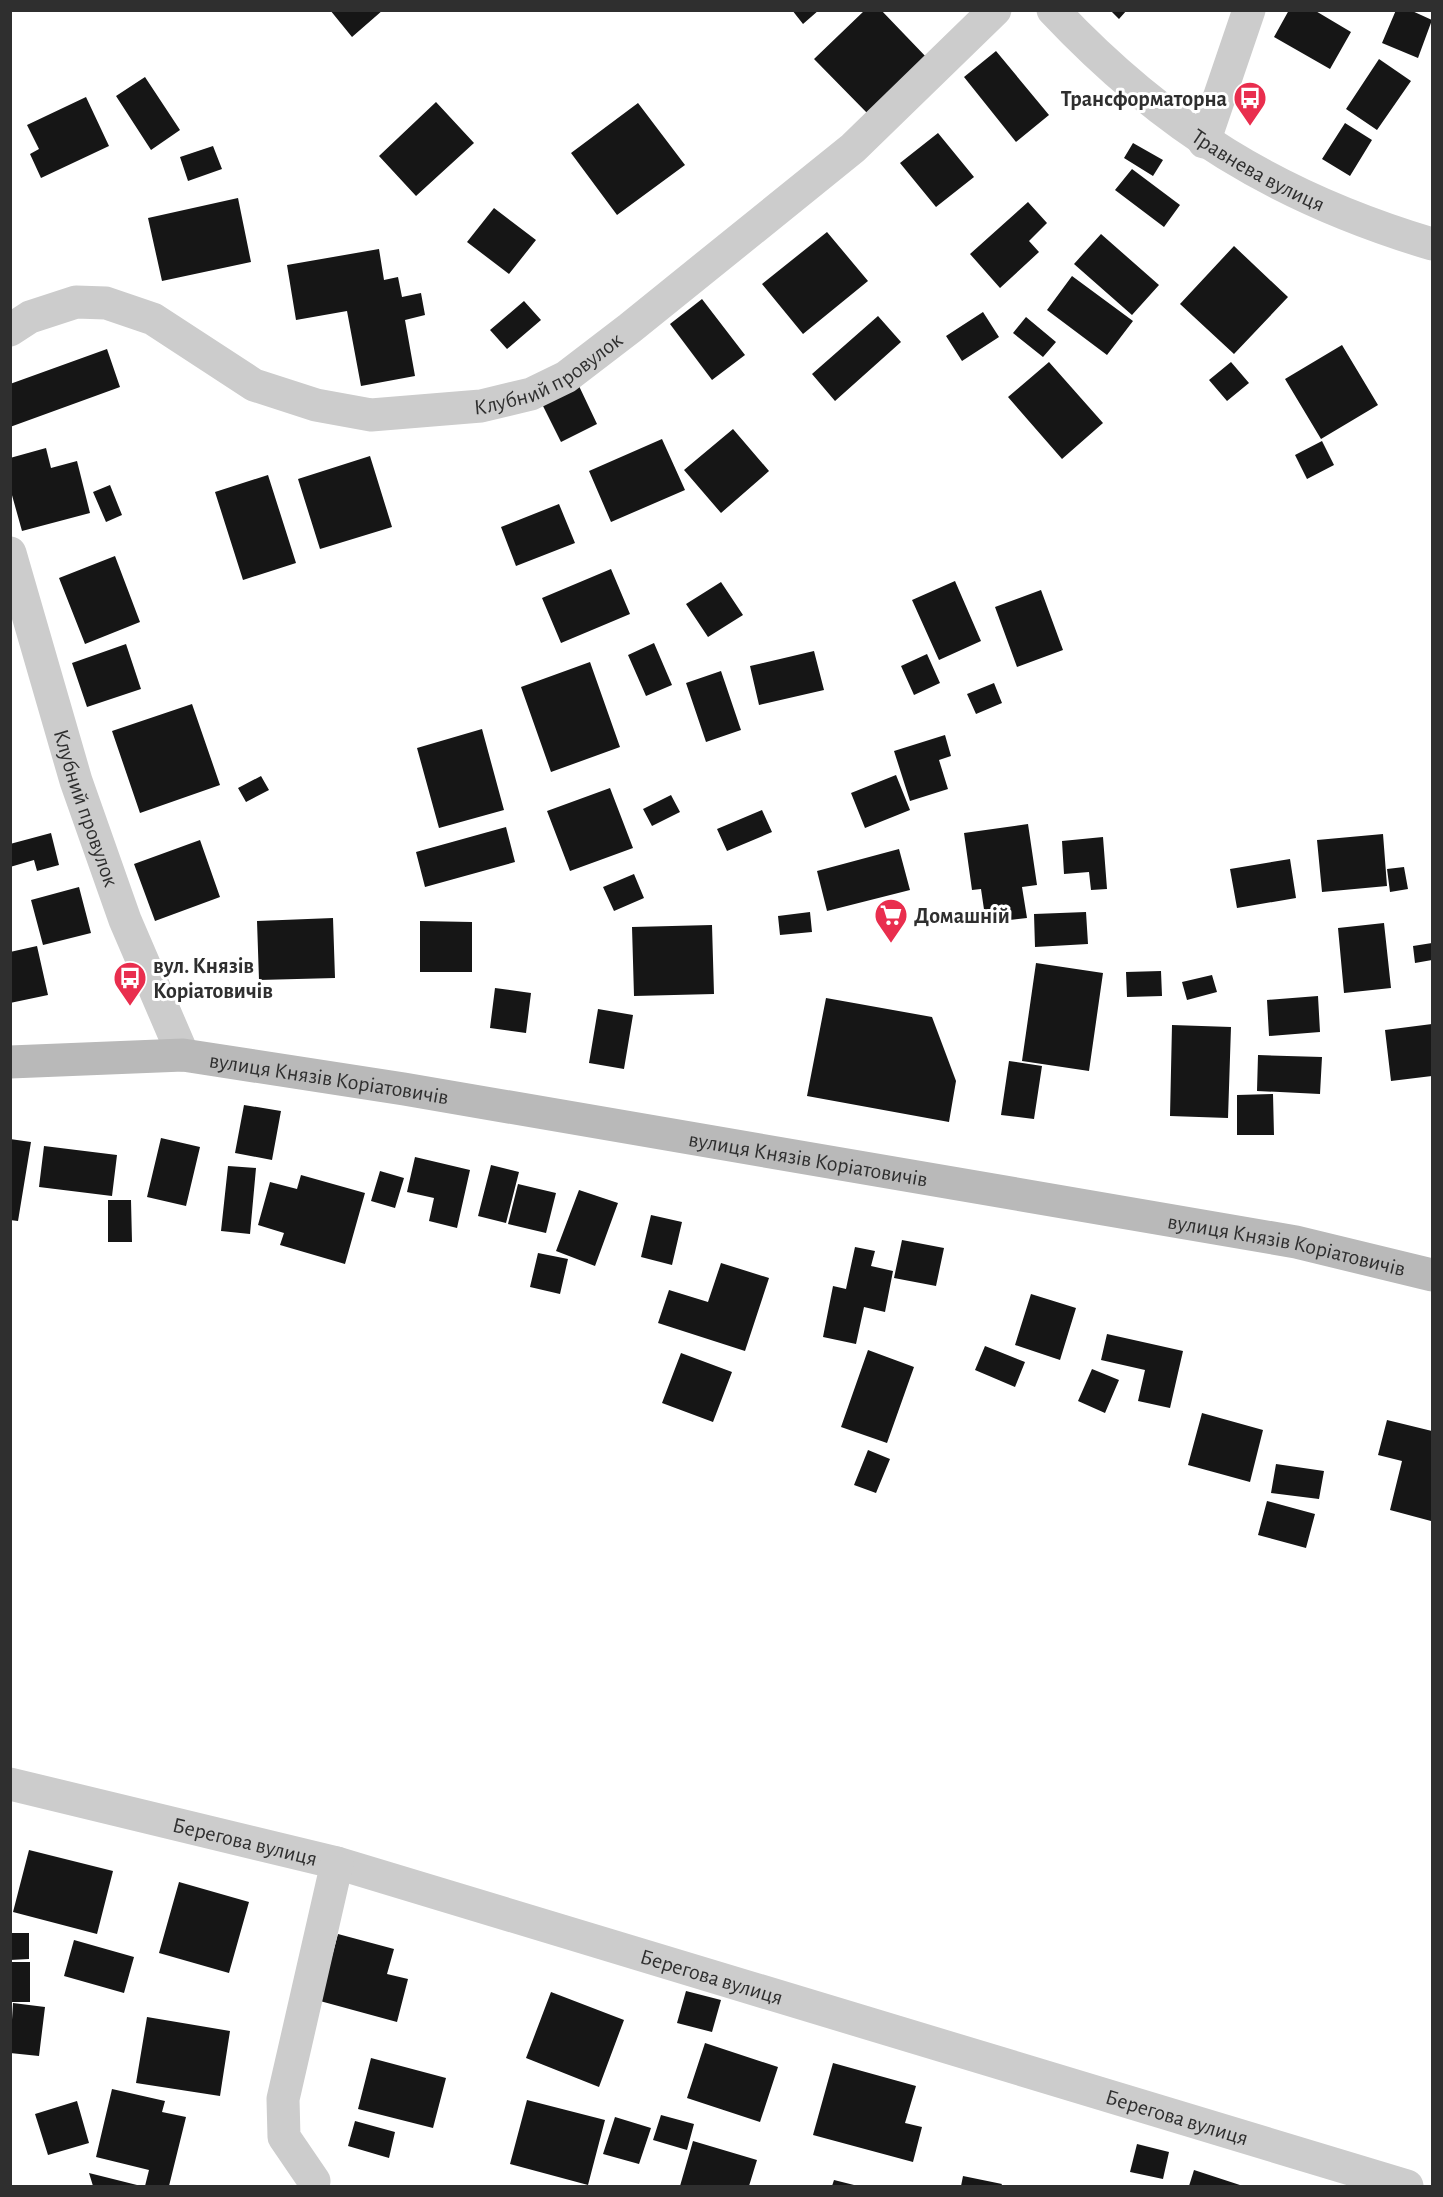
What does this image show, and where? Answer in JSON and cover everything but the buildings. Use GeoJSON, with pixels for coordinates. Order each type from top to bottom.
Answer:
{"type":"FeatureCollection","features":[{"type":"Feature","properties":{"kind":"main road","name":"вулиця Князів Коріатовичів"},"geometry":{"type":"LineString","coordinates":[[10,1062],[183,1055],[428,1093],[1296,1242],[1432,1275]]}},
{"type":"Feature","properties":{"kind":"street","name":"Клубний провулок"},"geometry":{"type":"LineString","coordinates":[[10,330],[30,317],[76,302],[106,303],[153,319],[254,385],[316,405],[371,415],[482,406],[531,394],[566,377],[853,148],[995,10]]}},
{"type":"Feature","properties":{"kind":"street","name":"Травнева вулиця"},"geometry":{"type":"LineString","coordinates":[[1053,10],[1109,66],[1153,104],[1204,142],[1294,192],[1331,209],[1386,230],[1432,244]]}},
{"type":"Feature","properties":{"kind":"street"},"geometry":{"type":"LineString","coordinates":[[1204,142],[1249,10]]}},
{"type":"Feature","properties":{"kind":"street","name":"Клубний провулок"},"geometry":{"type":"LineString","coordinates":[[10,553],[76,781],[125,920],[183,1055]]}},
{"type":"Feature","properties":{"kind":"street","name":"Берегова вулиця"},"geometry":{"type":"LineString","coordinates":[[10,1784],[337,1863],[1407,2187]]}},
{"type":"Feature","properties":{"kind":"street"},"geometry":{"type":"LineString","coordinates":[[318,2185],[284,2137],[283,2099],[337,1863]]}},
{"type":"Feature","properties":{"kind":"place","name":"Трансформаторна"},"geometry":{"type":"Point","coordinates":[1250,127]}},
{"type":"Feature","properties":{"kind":"place","name":"Домашній"},"geometry":{"type":"Point","coordinates":[891,944]}},
{"type":"Feature","properties":{"kind":"place","name":"вул. Князів Коріатовичів"},"geometry":{"type":"Point","coordinates":[130,1007]}}]}
